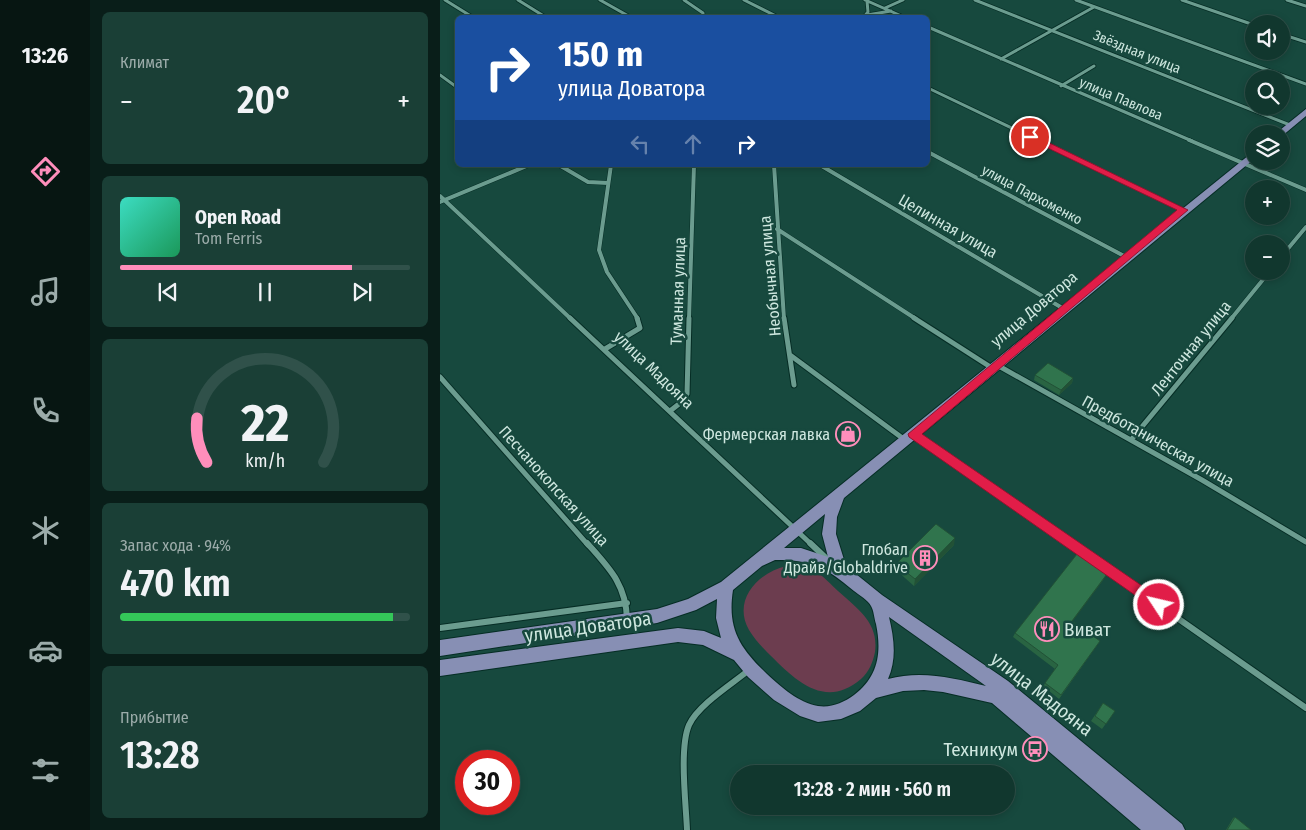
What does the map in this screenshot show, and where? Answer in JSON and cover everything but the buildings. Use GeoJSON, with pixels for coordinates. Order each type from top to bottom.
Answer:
{"type":"FeatureCollection","features":[{"type":"Feature","properties":{"kind":"main road"},"geometry":{"type":"LineString","coordinates":[[1290,125],[1306,112]]}},
{"type":"Feature","properties":{"kind":"main road","name":"улица Доватора"},"geometry":{"type":"LineString","coordinates":[[757,561],[1245,160]]}},
{"type":"Feature","properties":{"kind":"main road","name":"улица Доватора"},"geometry":{"type":"LineString","coordinates":[[839,494],[829,518],[828,528],[830,549],[841,571]]}},
{"type":"Feature","properties":{"kind":"main road"},"geometry":{"type":"LineString","coordinates":[[775,554],[802,554],[841,571],[876,600],[884,623],[886,651],[884,666],[874,690],[861,701],[842,711],[817,714],[793,705],[738,654],[728,637],[723,616],[726,587],[757,561],[775,554]]}},
{"type":"Feature","properties":{"kind":"main road","name":"улица Доватора"},"geometry":{"type":"LineString","coordinates":[[440,648],[657,616],[692,605],[726,587]]}},
{"type":"Feature","properties":{"kind":"main road","name":"улица Мадояна"},"geometry":{"type":"LineString","coordinates":[[876,600],[1002,687],[1176,830]]}},
{"type":"Feature","properties":{"kind":"main road","name":"улица Доватора"},"geometry":{"type":"LineString","coordinates":[[440,668],[678,635],[704,638],[738,654]]}},
{"type":"Feature","properties":{"kind":"main road","name":"улица Мадояна"},"geometry":{"type":"LineString","coordinates":[[874,690],[904,683],[924,682],[943,684],[996,696],[1155,830]]}},
{"type":"Feature","properties":{"kind":"street"},"geometry":{"type":"LineString","coordinates":[[445,0],[469,15]]}},
{"type":"Feature","properties":{"kind":"street"},"geometry":{"type":"LineString","coordinates":[[518,0],[542,15]]}},
{"type":"Feature","properties":{"kind":"street"},"geometry":{"type":"LineString","coordinates":[[600,0],[627,15]]}},
{"type":"Feature","properties":{"kind":"street"},"geometry":{"type":"LineString","coordinates":[[684,0],[703,12],[704,15]]}},
{"type":"Feature","properties":{"kind":"street"},"geometry":{"type":"LineString","coordinates":[[744,0],[774,15]]}},
{"type":"Feature","properties":{"kind":"street"},"geometry":{"type":"LineString","coordinates":[[866,0],[900,15]]}},
{"type":"Feature","properties":{"kind":"street"},"geometry":{"type":"LineString","coordinates":[[866,0],[869,6],[867,15],[892,11]]}},
{"type":"Feature","properties":{"kind":"street"},"geometry":{"type":"LineString","coordinates":[[885,8],[903,0]]}},
{"type":"Feature","properties":{"kind":"street","name":"Звёздная улица"},"geometry":{"type":"LineString","coordinates":[[975,0],[1290,125]]}},
{"type":"Feature","properties":{"kind":"street"},"geometry":{"type":"LineString","coordinates":[[1076,0],[1306,84]]}},
{"type":"Feature","properties":{"kind":"street"},"geometry":{"type":"LineString","coordinates":[[1182,0],[1245,22]]}},
{"type":"Feature","properties":{"kind":"street"},"geometry":{"type":"LineString","coordinates":[[1287,0],[1306,6]]}},
{"type":"Feature","properties":{"kind":"street"},"geometry":{"type":"LineString","coordinates":[[1001,59],[1094,7]]}},
{"type":"Feature","properties":{"kind":"street","name":"улица Павлова"},"geometry":{"type":"LineString","coordinates":[[930,28],[1306,190]]}},
{"type":"Feature","properties":{"kind":"street"},"geometry":{"type":"LineString","coordinates":[[1290,37],[1306,42]]}},
{"type":"Feature","properties":{"kind":"street"},"geometry":{"type":"LineString","coordinates":[[1062,86],[1094,66]]}},
{"type":"Feature","properties":{"kind":"street"},"geometry":{"type":"LineString","coordinates":[[440,75],[455,86]]}},
{"type":"Feature","properties":{"kind":"street"},"geometry":{"type":"LineString","coordinates":[[930,89],[1183,210]]}},
{"type":"Feature","properties":{"kind":"street","name":"улица Пархоменко"},"geometry":{"type":"LineString","coordinates":[[930,153],[1126,257]]}},
{"type":"Feature","properties":{"kind":"street"},"geometry":{"type":"LineString","coordinates":[[441,199],[525,167]]}},
{"type":"Feature","properties":{"kind":"street"},"geometry":{"type":"LineString","coordinates":[[562,167],[588,183],[594,185],[608,183]]}},
{"type":"Feature","properties":{"kind":"street"},"geometry":{"type":"LineString","coordinates":[[605,349],[639,330],[640,323],[606,273],[600,259],[599,250],[611,167]]}},
{"type":"Feature","properties":{"kind":"street","name":"Туманная улица"},"geometry":{"type":"LineString","coordinates":[[670,411],[684,400],[687,394],[694,167]]}},
{"type":"Feature","properties":{"kind":"street","name":"Необычная улица"},"geometry":{"type":"LineString","coordinates":[[774,167],[782,303],[794,385]]}},
{"type":"Feature","properties":{"kind":"street","name":"Целинная улица"},"geometry":{"type":"LineString","coordinates":[[823,167],[1064,309]]}},
{"type":"Feature","properties":{"kind":"street","name":"улица Мадояна"},"geometry":{"type":"LineString","coordinates":[[441,199],[605,349],[794,530],[841,571]]}},
{"type":"Feature","properties":{"kind":"street"},"geometry":{"type":"LineString","coordinates":[[1290,246],[1306,227]]}},
{"type":"Feature","properties":{"kind":"street","name":"Предботаническая улица"},"geometry":{"type":"LineString","coordinates":[[777,230],[994,366],[1202,480],[1306,542]]}},
{"type":"Feature","properties":{"kind":"street","name":"Ленточная улица"},"geometry":{"type":"LineString","coordinates":[[1131,440],[1263,280]]}},
{"type":"Feature","properties":{"kind":"street"},"geometry":{"type":"LineString","coordinates":[[790,355],[1306,708]]}},
{"type":"Feature","properties":{"kind":"street","name":"Песчанокопская улица"},"geometry":{"type":"LineString","coordinates":[[440,377],[609,568],[621,584],[627,602],[626,622]]}},
{"type":"Feature","properties":{"kind":"street","name":"улица Доватора"},"geometry":{"type":"LineString","coordinates":[[440,628],[627,602]]}},
{"type":"Feature","properties":{"kind":"street"},"geometry":{"type":"LineString","coordinates":[[686,830],[685,742],[689,725],[707,705],[751,668]]}},
{"type":"Feature","properties":{"kind":"shaded area"},"geometry":{"type":"Polygon","coordinates":[[[786,566],[812,569],[866,617],[874,633],[875,652],[864,676],[848,688],[836,692],[824,692],[802,683],[791,675],[756,641],[749,630],[744,608],[746,598],[751,589],[766,575],[786,566]]]}},
{"type":"Feature","properties":{"kind":"place","name":"Фермерская лавка"},"geometry":{"type":"Point","coordinates":[848,434]}},
{"type":"Feature","properties":{"kind":"place","name":"Глобал Драйв/Globaldrive"},"geometry":{"type":"Point","coordinates":[925,558]}},
{"type":"Feature","properties":{"kind":"place","name":"Виват"},"geometry":{"type":"Point","coordinates":[1047,629]}},
{"type":"Feature","properties":{"kind":"place","name":"Техникум"},"geometry":{"type":"Point","coordinates":[1035,749]}},
{"type":"Feature","properties":{"kind":"route"},"geometry":{"type":"LineString","coordinates":[[1030,137],[1183,210],[913,434],[1159,605]]}}]}
